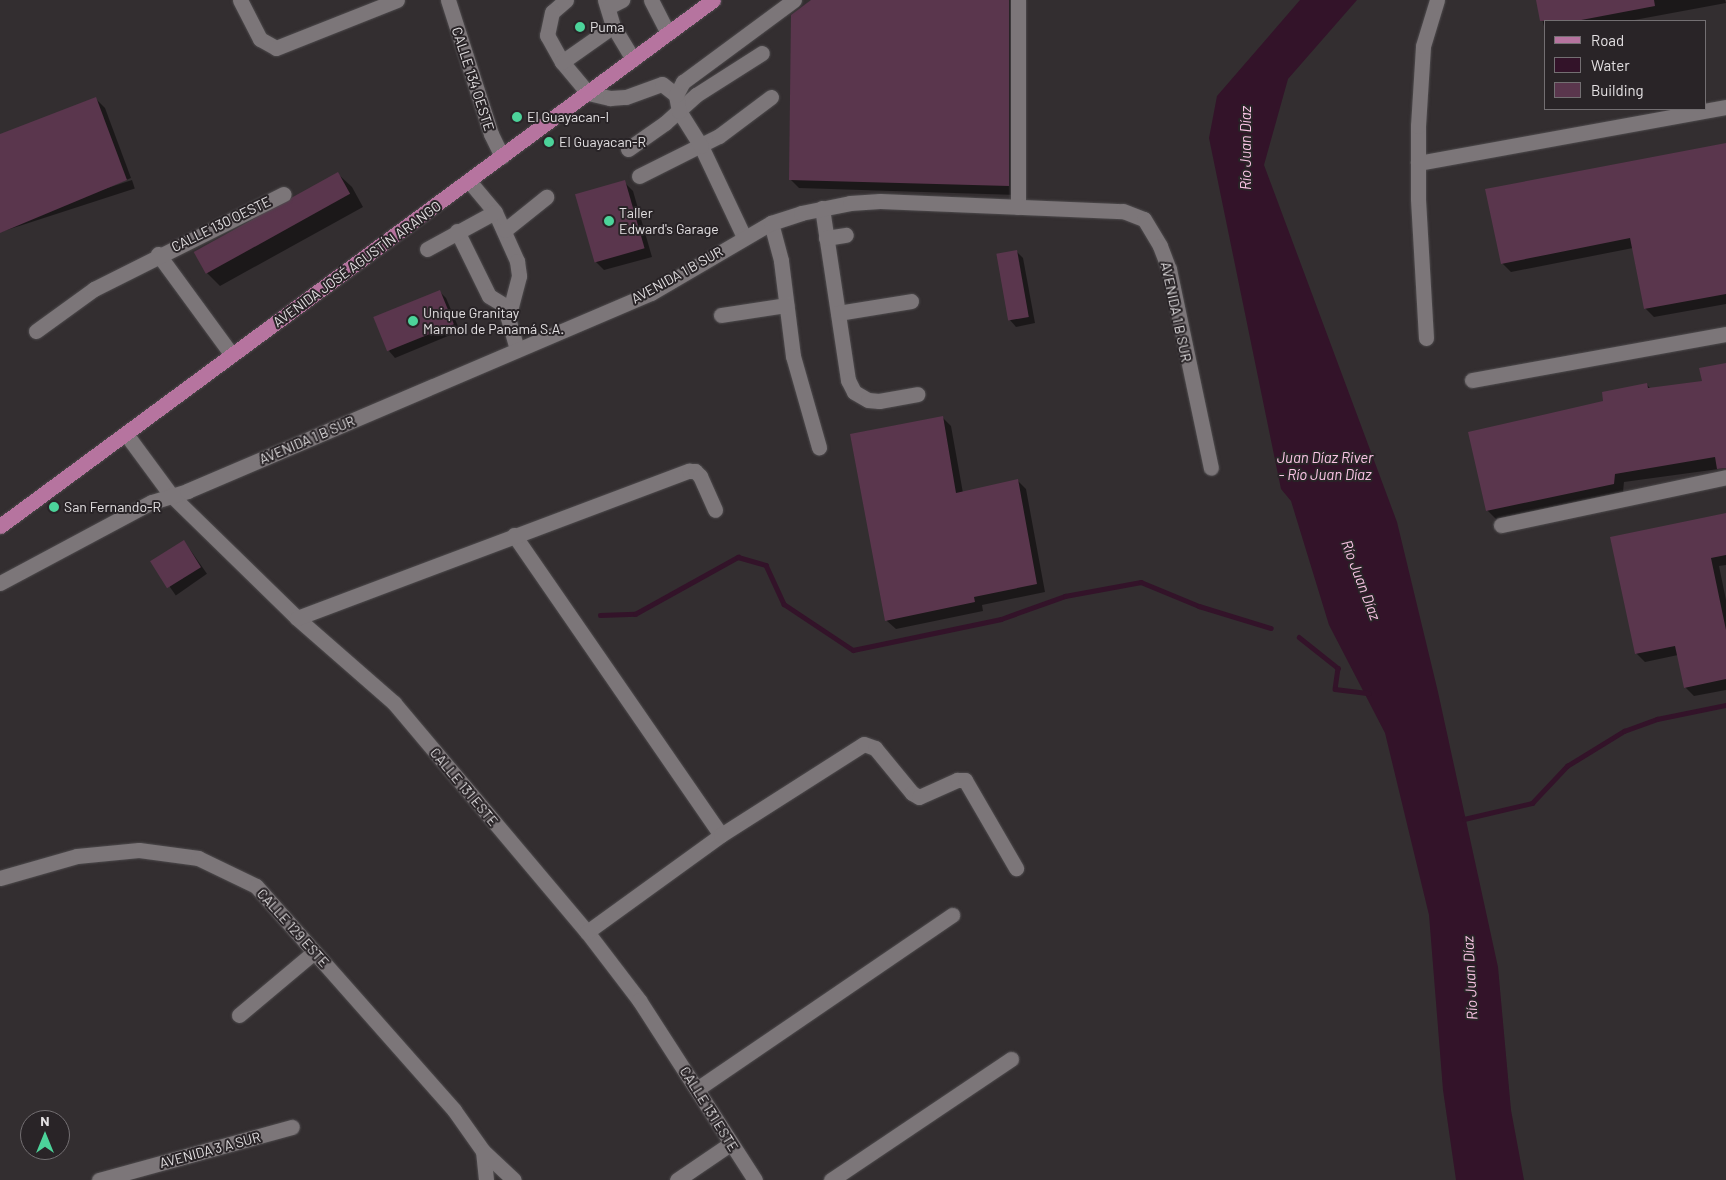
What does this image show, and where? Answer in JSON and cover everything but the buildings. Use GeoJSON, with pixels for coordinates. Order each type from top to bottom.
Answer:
{"type":"FeatureCollection","features":[{"type":"Feature","properties":{"kind":"main road","name":"AVENIDA JOSÉ AGUSTÍN ARANGO"},"geometry":{"type":"LineString","coordinates":[[0,526],[713,0]]}},
{"type":"Feature","properties":{"kind":"street"},"geometry":{"type":"LineString","coordinates":[[240,0],[260,39],[276,48],[397,0]]}},
{"type":"Feature","properties":{"kind":"street","name":"CALLE 134 OESTE"},"geometry":{"type":"LineString","coordinates":[[448,0],[491,134],[502,157]]}},
{"type":"Feature","properties":{"kind":"street"},"geometry":{"type":"LineString","coordinates":[[566,0],[552,12],[547,27],[550,43],[562,62],[588,92],[610,98],[626,97],[662,84],[676,95],[679,111],[700,146],[744,237]]}},
{"type":"Feature","properties":{"kind":"street"},"geometry":{"type":"LineString","coordinates":[[622,0],[606,4],[613,26],[633,59]]}},
{"type":"Feature","properties":{"kind":"street"},"geometry":{"type":"LineString","coordinates":[[651,0],[668,33]]}},
{"type":"Feature","properties":{"kind":"street"},"geometry":{"type":"LineString","coordinates":[[676,95],[684,82],[794,0]]}},
{"type":"Feature","properties":{"kind":"street"},"geometry":{"type":"LineString","coordinates":[[1018,0],[1018,207]]}},
{"type":"Feature","properties":{"kind":"street"},"geometry":{"type":"LineString","coordinates":[[1426,338],[1418,163],[1423,46],[1437,0]]}},
{"type":"Feature","properties":{"kind":"street"},"geometry":{"type":"LineString","coordinates":[[562,62],[613,26]]}},
{"type":"Feature","properties":{"kind":"street"},"geometry":{"type":"LineString","coordinates":[[628,149],[679,111],[696,95],[762,53]]}},
{"type":"Feature","properties":{"kind":"street"},"geometry":{"type":"LineString","coordinates":[[639,176],[700,146],[771,97]]}},
{"type":"Feature","properties":{"kind":"street"},"geometry":{"type":"LineString","coordinates":[[1418,163],[1726,107]]}},
{"type":"Feature","properties":{"kind":"street"},"geometry":{"type":"LineString","coordinates":[[469,181],[495,212],[505,230],[520,273],[509,308],[510,330],[517,350]]}},
{"type":"Feature","properties":{"kind":"street","name":"CALLE 130 OESTE"},"geometry":{"type":"LineString","coordinates":[[36,330],[94,289],[158,254],[284,194]]}},
{"type":"Feature","properties":{"kind":"street"},"geometry":{"type":"LineString","coordinates":[[505,230],[546,197]]}},
{"type":"Feature","properties":{"kind":"street","name":"AVENIDA 1 B SUR"},"geometry":{"type":"LineString","coordinates":[[0,583],[152,502],[651,293],[744,237],[771,223],[822,208],[880,201],[1122,211],[1144,219],[1160,246],[1168,269],[1211,468]]}},
{"type":"Feature","properties":{"kind":"street"},"geometry":{"type":"LineString","coordinates":[[822,208],[848,380],[854,392],[868,400],[917,394]]}},
{"type":"Feature","properties":{"kind":"street"},"geometry":{"type":"LineString","coordinates":[[427,250],[457,231],[495,212]]}},
{"type":"Feature","properties":{"kind":"street"},"geometry":{"type":"LineString","coordinates":[[771,223],[781,261],[793,356],[819,447]]}},
{"type":"Feature","properties":{"kind":"street"},"geometry":{"type":"LineString","coordinates":[[457,231],[489,296],[509,308]]}},
{"type":"Feature","properties":{"kind":"street"},"geometry":{"type":"LineString","coordinates":[[826,238],[846,235]]}},
{"type":"Feature","properties":{"kind":"street","name":"CALLE 130 OESTE"},"geometry":{"type":"LineString","coordinates":[[158,254],[232,354]]}},
{"type":"Feature","properties":{"kind":"street"},"geometry":{"type":"LineString","coordinates":[[838,313],[911,301]]}},
{"type":"Feature","properties":{"kind":"street"},"geometry":{"type":"LineString","coordinates":[[721,315],[786,305]]}},
{"type":"Feature","properties":{"kind":"street"},"geometry":{"type":"LineString","coordinates":[[1472,380],[1726,334]]}},
{"type":"Feature","properties":{"kind":"street","name":"CALLE 131 ESTE"},"geometry":{"type":"LineString","coordinates":[[126,434],[171,495],[297,618],[394,703],[587,932],[639,1000],[730,1144],[755,1180]]}},
{"type":"Feature","properties":{"kind":"street"},"geometry":{"type":"LineString","coordinates":[[297,618],[514,535],[691,471],[700,476],[716,510]]}},
{"type":"Feature","properties":{"kind":"street"},"geometry":{"type":"LineString","coordinates":[[1501,525],[1726,477]]}},
{"type":"Feature","properties":{"kind":"street"},"geometry":{"type":"LineString","coordinates":[[514,535],[721,835]]}},
{"type":"Feature","properties":{"kind":"street"},"geometry":{"type":"LineString","coordinates":[[587,932],[721,835],[860,746],[868,744],[918,797],[957,780],[965,780],[1016,868]]}},
{"type":"Feature","properties":{"kind":"street","name":"CALLE 129 ESTE"},"geometry":{"type":"LineString","coordinates":[[0,878],[77,856],[139,850],[198,858],[256,886],[454,1110],[483,1150],[514,1180]]}},
{"type":"Feature","properties":{"kind":"street"},"geometry":{"type":"LineString","coordinates":[[697,1089],[952,915]]}},
{"type":"Feature","properties":{"kind":"street"},"geometry":{"type":"LineString","coordinates":[[239,1015],[314,952]]}},
{"type":"Feature","properties":{"kind":"street"},"geometry":{"type":"LineString","coordinates":[[831,1180],[1011,1059]]}},
{"type":"Feature","properties":{"kind":"street","name":"AVENIDA 3 A SUR"},"geometry":{"type":"LineString","coordinates":[[99,1180],[292,1127]]}},
{"type":"Feature","properties":{"kind":"street"},"geometry":{"type":"LineString","coordinates":[[677,1180],[730,1144]]}},
{"type":"Feature","properties":{"kind":"street"},"geometry":{"type":"LineString","coordinates":[[483,1150],[486,1180]]}},
{"type":"Feature","properties":{"kind":"water","name":"Juan Díaz River - Río Juan Díaz"},"geometry":{"type":"Polygon","coordinates":[[[1300,0],[1357,0],[1288,79],[1264,165],[1397,522],[1438,692],[1498,967],[1511,1110],[1524,1180],[1456,1180],[1443,1090],[1429,915],[1385,733],[1329,625],[1291,501],[1281,489],[1209,138],[1217,96],[1300,0]]]}},
{"type":"Feature","properties":{"kind":"waterway"},"geometry":{"type":"LineString","coordinates":[[600,615],[635,614],[738,557],[766,565],[784,604],[853,650],[1001,619],[1065,596],[1141,582],[1199,606],[1271,628]]}},
{"type":"Feature","properties":{"kind":"waterway"},"geometry":{"type":"LineString","coordinates":[[1299,637],[1338,668],[1335,689],[1369,693]]}},
{"type":"Feature","properties":{"kind":"waterway"},"geometry":{"type":"LineString","coordinates":[[1464,819],[1532,803],[1567,766],[1624,731],[1657,719],[1726,705]]}},
{"type":"Feature","properties":{"kind":"place","name":"Puma"},"geometry":{"type":"Point","coordinates":[580,27]}},
{"type":"Feature","properties":{"kind":"place","name":"El Guayacan-I"},"geometry":{"type":"Point","coordinates":[517,117]}},
{"type":"Feature","properties":{"kind":"place","name":"El Guayacan-R"},"geometry":{"type":"Point","coordinates":[549,142]}},
{"type":"Feature","properties":{"kind":"place","name":"Taller Edward's Garage"},"geometry":{"type":"Point","coordinates":[609,221]}},
{"type":"Feature","properties":{"kind":"place","name":"Unique Granitay Marmol de Panamá S.A."},"geometry":{"type":"Point","coordinates":[413,321]}},
{"type":"Feature","properties":{"kind":"place","name":"San Fernando-R"},"geometry":{"type":"Point","coordinates":[54,507]}},
{"type":"Feature","properties":{"kind":"water label","name":"Río Juan Díaz"},"geometry":{"type":"Point","coordinates":[1246,148]}},
{"type":"Feature","properties":{"kind":"water label","name":"Río Juan Díaz"},"geometry":{"type":"Point","coordinates":[1361,580]}},
{"type":"Feature","properties":{"kind":"water label","name":"Río Juan Díaz"},"geometry":{"type":"Point","coordinates":[1470,978]}}]}
